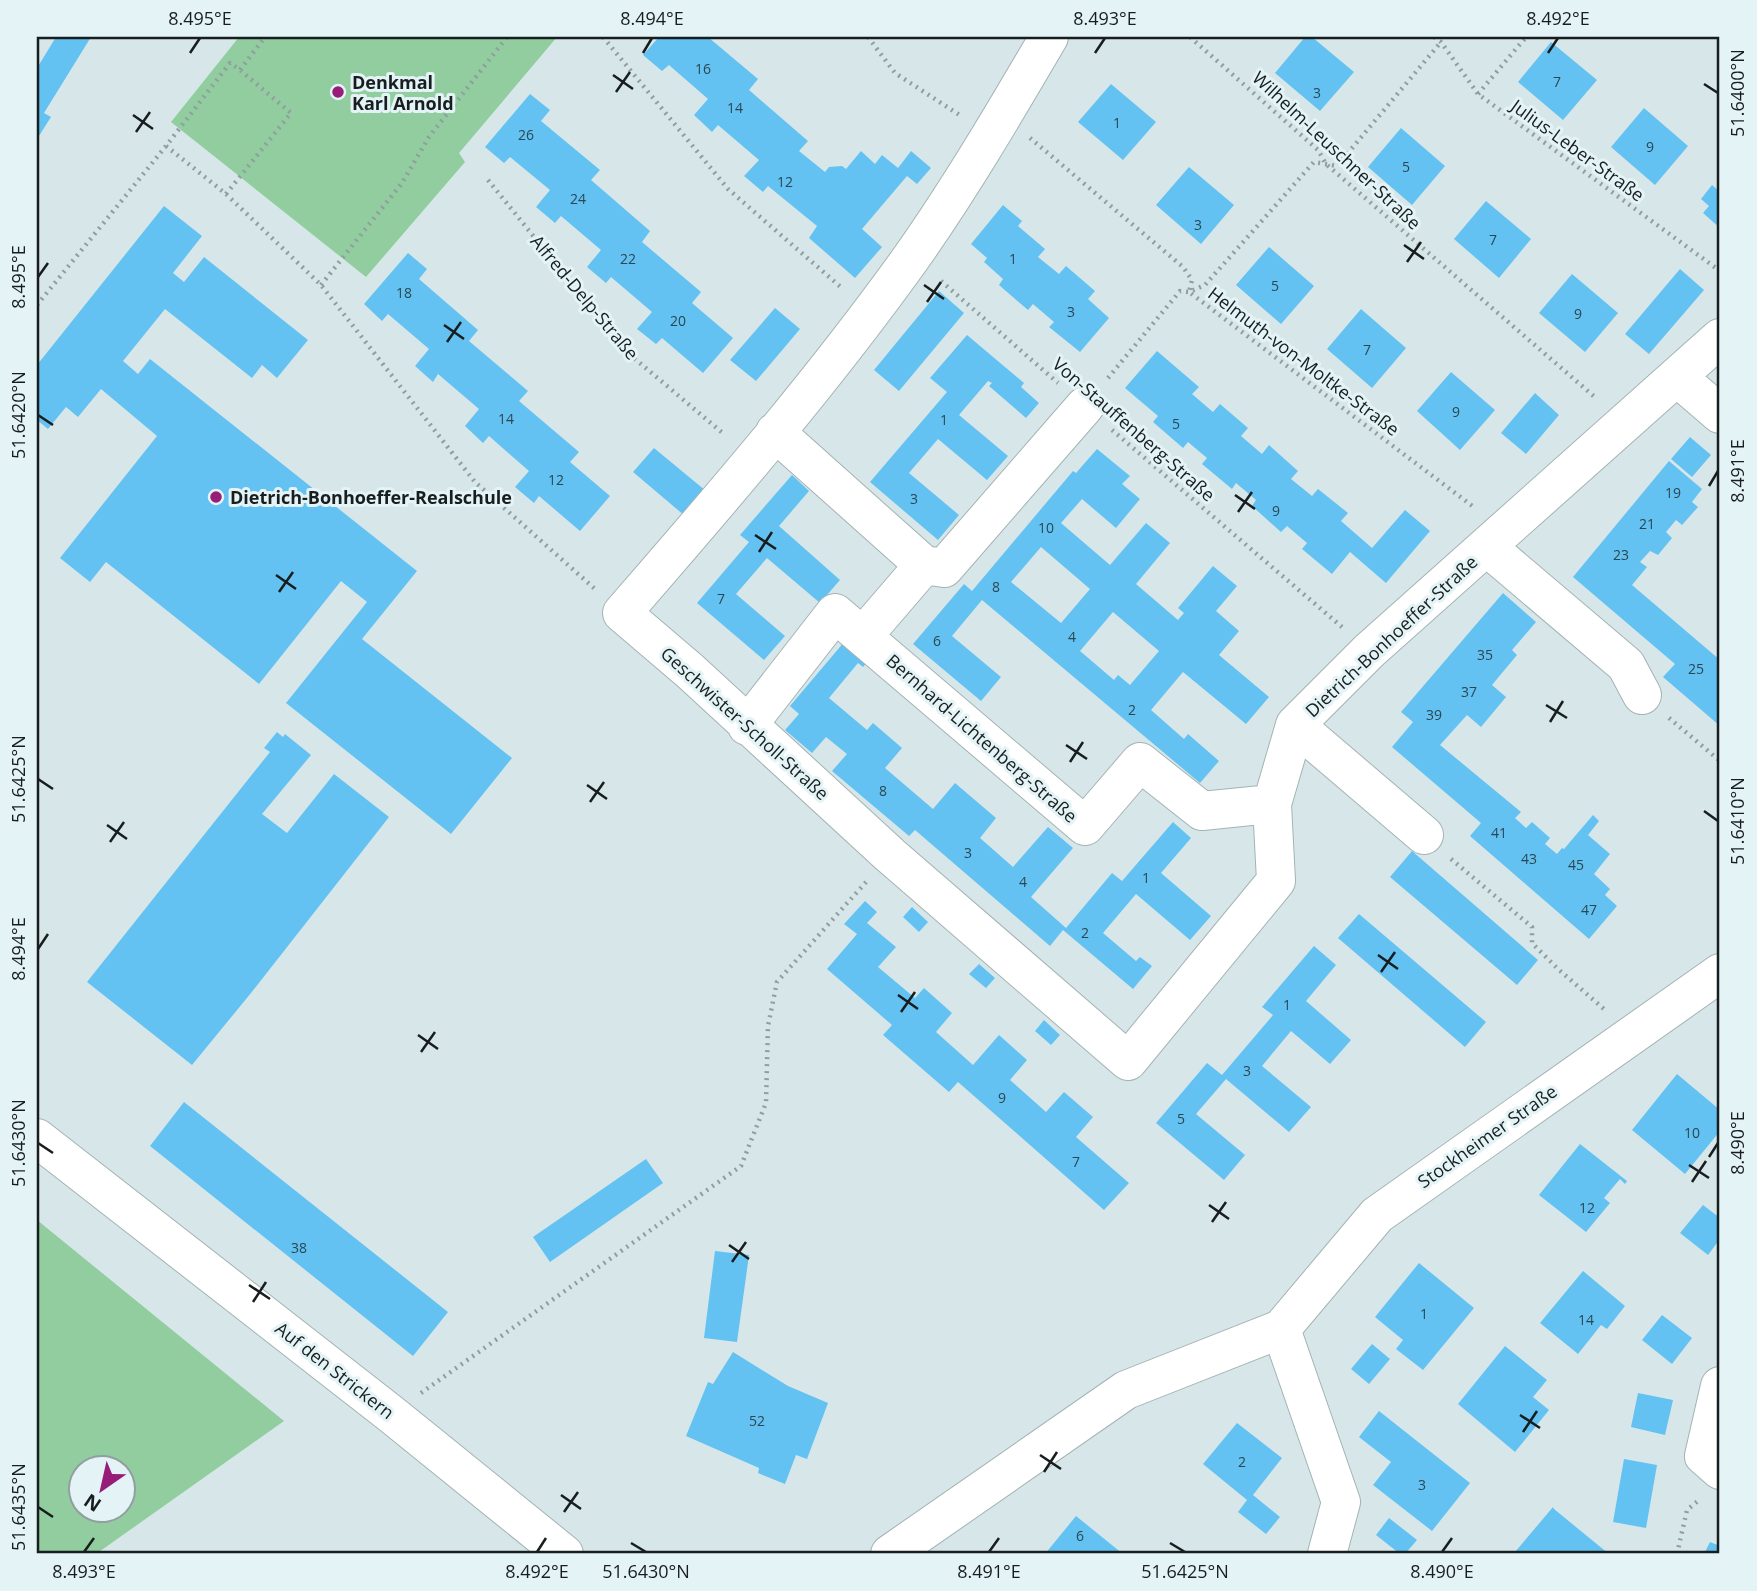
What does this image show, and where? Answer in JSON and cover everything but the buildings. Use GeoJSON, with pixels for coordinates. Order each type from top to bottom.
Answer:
{"type":"FeatureCollection","features":[{"type":"Feature","properties":{"kind":"street"},"geometry":{"type":"LineString","coordinates":[[622,613],[765,446],[870,313],[912,256],[997,125],[1049,37]]}},
{"type":"Feature","properties":{"kind":"street","name":"Dietrich-Bonhoeffer-Straße"},"geometry":{"type":"LineString","coordinates":[[1272,804],[1295,724],[1369,651],[1720,338]]}},
{"type":"Feature","properties":{"kind":"street"},"geometry":{"type":"LineString","coordinates":[[1677,377],[1720,414]]}},
{"type":"Feature","properties":{"kind":"street"},"geometry":{"type":"LineString","coordinates":[[765,446],[924,565],[944,568],[1085,406]]}},
{"type":"Feature","properties":{"kind":"street","name":"Dietrich-Bonhoeffer-Straße"},"geometry":{"type":"LineString","coordinates":[[1487,547],[1626,665],[1642,695]]}},
{"type":"Feature","properties":{"kind":"street"},"geometry":{"type":"LineString","coordinates":[[863,636],[924,565]]}},
{"type":"Feature","properties":{"kind":"street","name":"Geschwister-Scholl-Straße"},"geometry":{"type":"LineString","coordinates":[[622,613],[690,671],[890,855],[1128,1061],[1276,881],[1272,804]]}},
{"type":"Feature","properties":{"kind":"street","name":"Bernhard-Lichtenberg-Straße"},"geometry":{"type":"LineString","coordinates":[[747,726],[835,613],[1085,826],[1140,762],[1202,811],[1272,804]]}},
{"type":"Feature","properties":{"kind":"street","name":"Dietrich-Bonhoeffer-Straße"},"geometry":{"type":"LineString","coordinates":[[1295,724],[1424,835]]}},
{"type":"Feature","properties":{"kind":"street","name":"Stockheimer Straße"},"geometry":{"type":"LineString","coordinates":[[890,1554],[1126,1390],[1281,1329],[1377,1215],[1720,973]]}},
{"type":"Feature","properties":{"kind":"street","name":"Auf den Strickern"},"geometry":{"type":"LineString","coordinates":[[37,1138],[391,1414],[564,1554]]}},
{"type":"Feature","properties":{"kind":"street"},"geometry":{"type":"LineString","coordinates":[[1281,1329],[1341,1502],[1327,1554]]}},
{"type":"Feature","properties":{"kind":"street"},"geometry":{"type":"LineString","coordinates":[[1712,1483],[1704,1456],[1720,1386]]}},
{"type":"Feature","properties":{"kind":"path"},"geometry":{"type":"LineString","coordinates":[[240,70],[265,37]]}},
{"type":"Feature","properties":{"kind":"path"},"geometry":{"type":"LineString","coordinates":[[321,285],[402,183],[429,137],[507,37]]}},
{"type":"Feature","properties":{"kind":"path"},"geometry":{"type":"LineString","coordinates":[[603,37],[728,189],[870,313]]}},
{"type":"Feature","properties":{"kind":"path"},"geometry":{"type":"LineString","coordinates":[[868,37],[895,73],[997,125]]}},
{"type":"Feature","properties":{"kind":"path","name":"Wilhelm-Leuschner-Straße"},"geometry":{"type":"LineString","coordinates":[[1189,37],[1318,150],[1326,164],[1625,422]]}},
{"type":"Feature","properties":{"kind":"path","name":"Julius-Leber-Straße"},"geometry":{"type":"LineString","coordinates":[[1434,37],[1441,42],[1478,94],[1720,271]]}},
{"type":"Feature","properties":{"kind":"path"},"geometry":{"type":"LineString","coordinates":[[1478,94],[1526,37]]}},
{"type":"Feature","properties":{"kind":"path"},"geometry":{"type":"LineString","coordinates":[[1085,406],[1180,291],[1189,292],[1205,285],[1314,162],[1337,166],[1441,42]]}},
{"type":"Feature","properties":{"kind":"path"},"geometry":{"type":"LineString","coordinates":[[37,306],[230,63],[291,113],[226,194]]}},
{"type":"Feature","properties":{"kind":"path","name":"Helmuth-von-Moltke-Straße"},"geometry":{"type":"LineString","coordinates":[[997,125],[1183,267],[1192,280],[1189,292],[1489,518],[1487,547]]}},
{"type":"Feature","properties":{"kind":"path"},"geometry":{"type":"LineString","coordinates":[[166,146],[226,194],[321,285],[475,482],[548,550],[622,613]]}},
{"type":"Feature","properties":{"kind":"path","name":"Alfred-Delp-Straße"},"geometry":{"type":"LineString","coordinates":[[488,180],[628,353],[765,446]]}},
{"type":"Feature","properties":{"kind":"path","name":"Von-Stauffenberg-Straße"},"geometry":{"type":"LineString","coordinates":[[912,256],[1369,651]]}},
{"type":"Feature","properties":{"kind":"path"},"geometry":{"type":"LineString","coordinates":[[1642,695],[1720,761]]}},
{"type":"Feature","properties":{"kind":"path"},"geometry":{"type":"LineString","coordinates":[[1424,835],[1532,927],[1532,943],[1633,1034]]}},
{"type":"Feature","properties":{"kind":"path"},"geometry":{"type":"LineString","coordinates":[[391,1414],[741,1166],[766,1103],[768,1026],[777,982],[890,855]]}},
{"type":"Feature","properties":{"kind":"path"},"geometry":{"type":"LineString","coordinates":[[1677,1554],[1687,1510],[1712,1483]]}},
{"type":"Feature","properties":{"kind":"green space"},"geometry":{"type":"Polygon","coordinates":[[[239,37],[557,37],[459,153],[465,162],[366,277],[171,122],[239,37]]]}},
{"type":"Feature","properties":{"kind":"green space"},"geometry":{"type":"Polygon","coordinates":[[[37,1220],[284,1421],[96,1554],[37,1554],[37,1220]]]}},
{"type":"Feature","properties":{"kind":"place","name":"Denkmal Karl Arnold"},"geometry":{"type":"Point","coordinates":[338,92]}},
{"type":"Feature","properties":{"kind":"place","name":"Dietrich-Bonhoeffer-Realschule"},"geometry":{"type":"Point","coordinates":[216,497]}}]}
